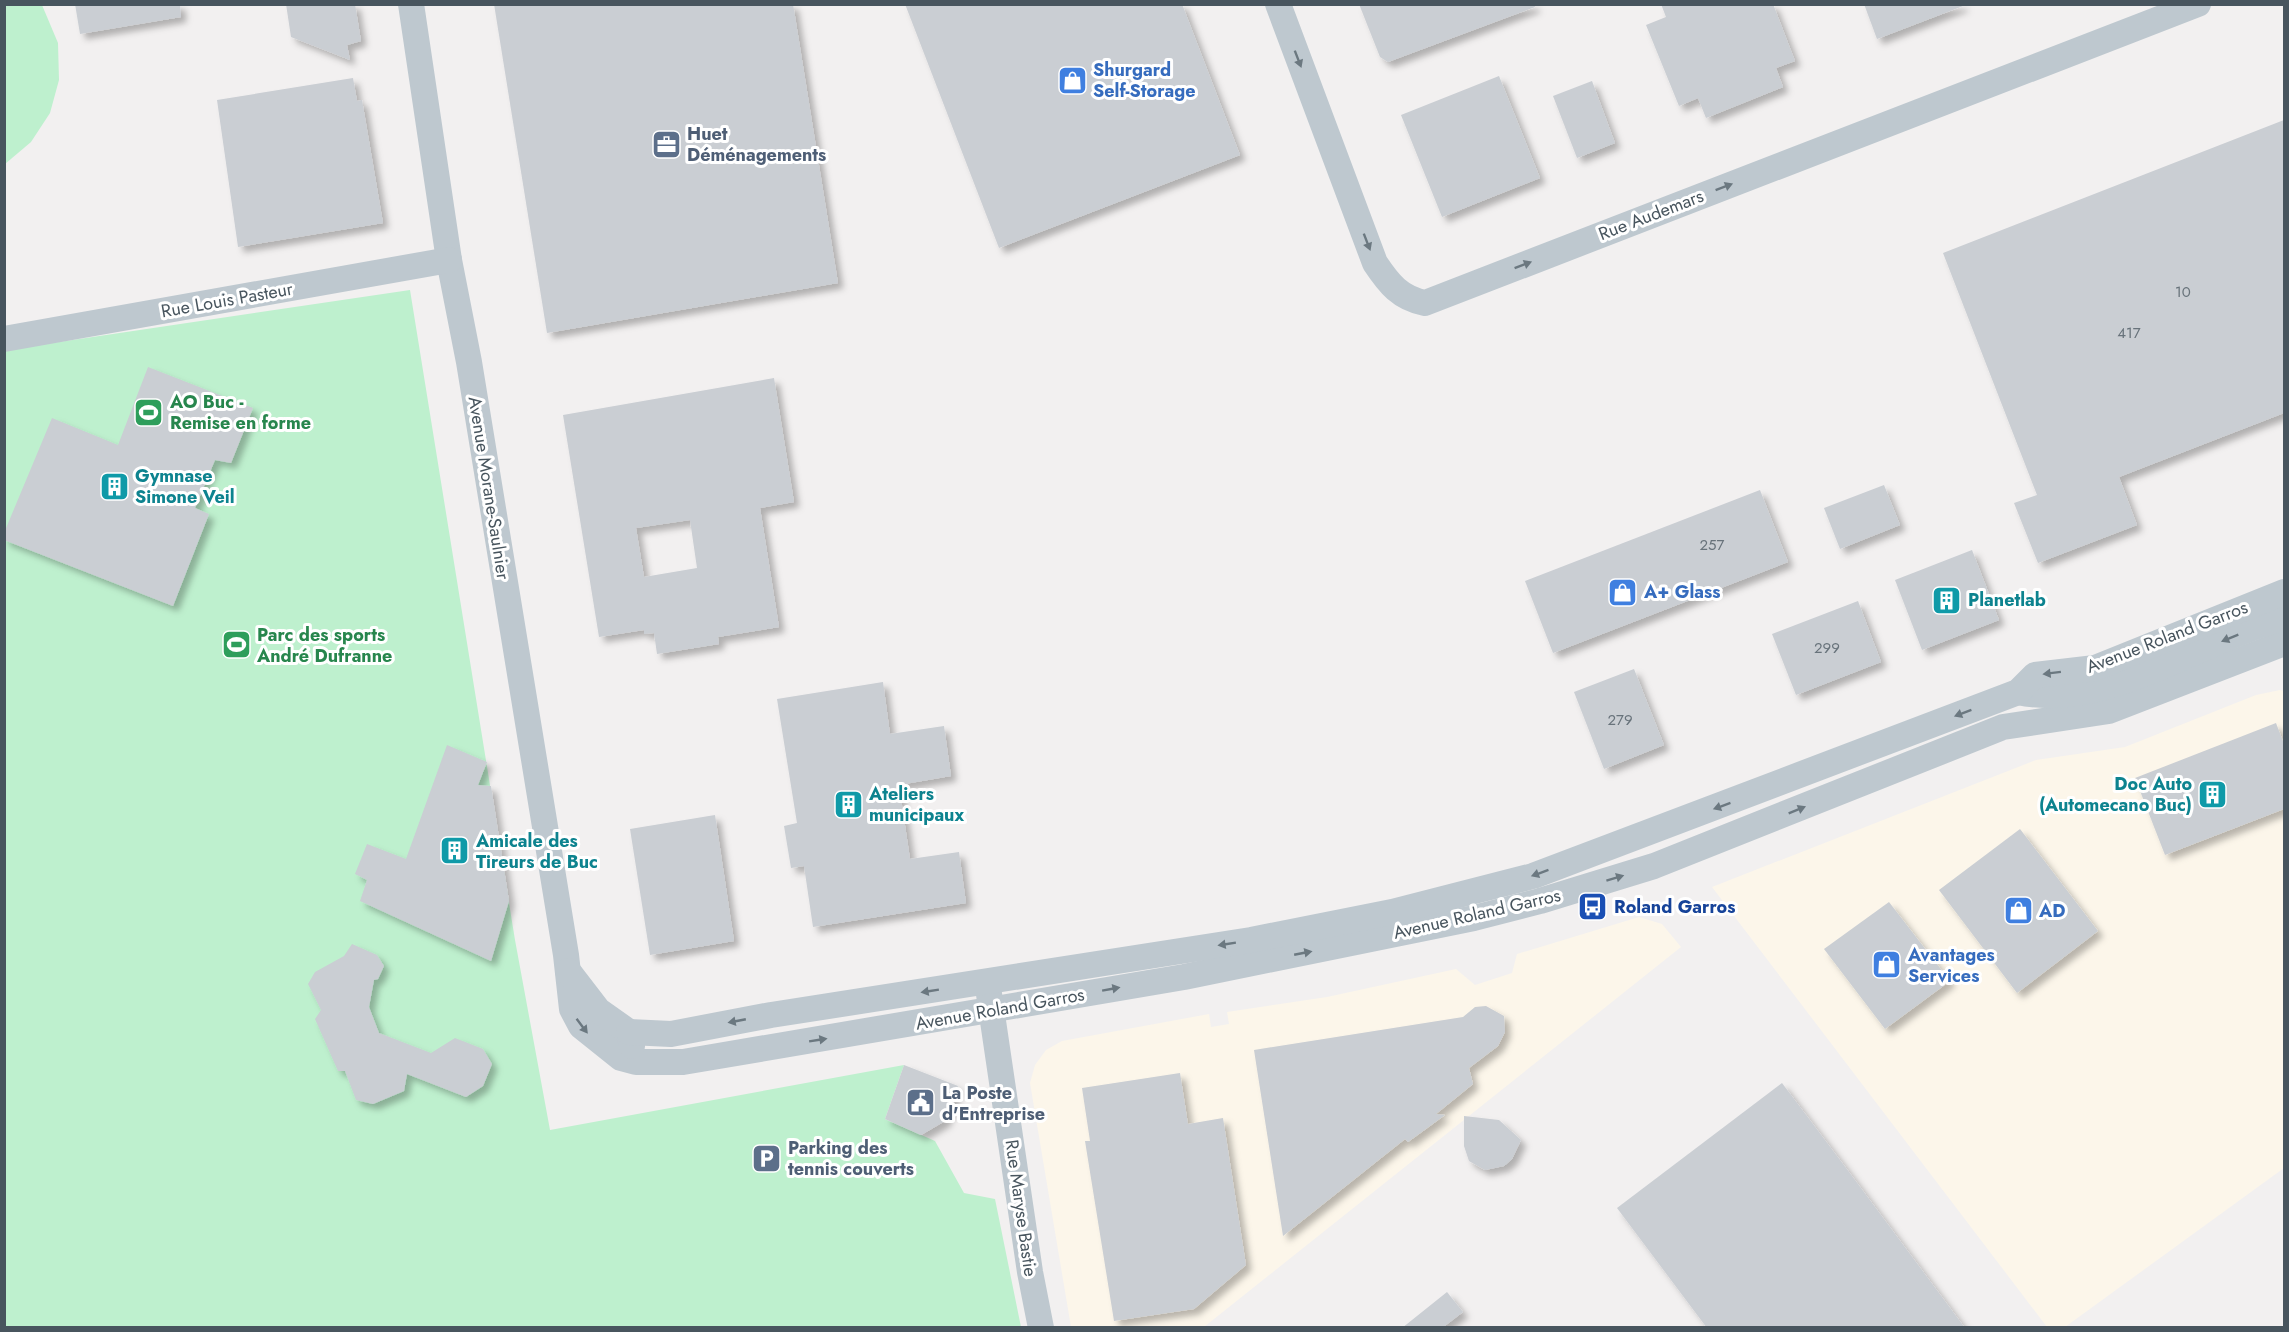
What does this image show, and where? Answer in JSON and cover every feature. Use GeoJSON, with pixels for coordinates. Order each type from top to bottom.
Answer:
{"type":"FeatureCollection","features":[{"type":"Feature","properties":{"kind":"street","name":"Avenue Morane-Saulnier"},"geometry":{"type":"LineString","coordinates":[[411,4],[449,260],[469,362],[568,971],[572,1009],[590,1037],[621,1058],[636,1062]]}},
{"type":"Feature","properties":{"kind":"street","name":"Rue Audemars"},"geometry":{"type":"LineString","coordinates":[[1278,4],[1375,263],[1391,287],[1408,300],[1425,303],[2198,4]]}},
{"type":"Feature","properties":{"kind":"street","name":"Rue Louis Pasteur"},"geometry":{"type":"LineString","coordinates":[[4,339],[449,260]]}},
{"type":"Feature","properties":{"kind":"street","name":"Avenue Roland Garros"},"geometry":{"type":"LineString","coordinates":[[629,1032],[671,1034],[771,1015],[1251,940],[1392,912],[1533,876],[2018,692],[2035,675],[2095,668],[2284,592]]}},
{"type":"Feature","properties":{"kind":"street","name":"Avenue Roland Garros"},"geometry":{"type":"LineString","coordinates":[[2018,692],[2034,695],[2105,689],[2284,618]]}},
{"type":"Feature","properties":{"kind":"street","name":"Avenue Roland Garros"},"geometry":{"type":"LineString","coordinates":[[636,1062],[683,1062],[992,1010],[1184,977],[1474,918],[1540,901],[1664,862],[2003,727],[2109,711],[2284,643]]}},
{"type":"Feature","properties":{"kind":"street"},"geometry":{"type":"LineString","coordinates":[[2251,657],[2284,659]]}},
{"type":"Feature","properties":{"kind":"street"},"geometry":{"type":"LineString","coordinates":[[568,971],[598,1010],[629,1032],[636,1062]]}},
{"type":"Feature","properties":{"kind":"street","name":"Rue Maryse Bastie"},"geometry":{"type":"LineString","coordinates":[[988,982],[1030,1272],[1041,1328]]}},
{"type":"Feature","properties":{"kind":"shaded area"},"geometry":{"type":"Polygon","coordinates":[[[2284,691],[2284,1168],[2065,1327],[2047,1327],[1712,887],[2036,760],[2125,747],[2256,695],[2284,691]]]}},
{"type":"Feature","properties":{"kind":"shaded area"},"geometry":{"type":"Polygon","coordinates":[[[1639,917],[1662,924],[1681,947],[1204,1327],[1071,1327],[1030,1083],[1035,1065],[1046,1050],[1062,1041],[1209,1014],[1211,1027],[1229,1024],[1227,1012],[1327,997],[1456,969],[1475,985],[1512,973],[1517,954],[1639,917]]]}},
{"type":"Feature","properties":{"kind":"green space"},"geometry":{"type":"Polygon","coordinates":[[[5,4],[42,5],[58,43],[59,80],[50,113],[31,142],[5,164],[5,4]]]}},
{"type":"Feature","properties":{"kind":"green space","name":"Parc des sports André Dufranne"},"geometry":{"type":"Polygon","coordinates":[[[410,290],[515,940],[550,1130],[904,1065],[885,1119],[935,1141],[964,1193],[995,1199],[1021,1327],[5,1328],[5,350],[410,290]]]}},
{"type":"Feature","properties":{"kind":"building"},"geometry":{"type":"Polygon","coordinates":[[[75,4],[180,4],[181,17],[80,34],[75,4]]]}},
{"type":"Feature","properties":{"kind":"building"},"geometry":{"type":"Polygon","coordinates":[[[286,4],[355,4],[361,41],[347,45],[350,60],[291,37],[286,4]]]}},
{"type":"Feature","properties":{"kind":"building","name":"Huet Déménagements"},"geometry":{"type":"Polygon","coordinates":[[[494,4],[793,4],[838,283],[547,333],[494,4]]]}},
{"type":"Feature","properties":{"kind":"building","name":"Shurgard Self-Storage"},"geometry":{"type":"Polygon","coordinates":[[[905,4],[1182,4],[1240,155],[999,248],[905,4]]]}},
{"type":"Feature","properties":{"kind":"building"},"geometry":{"type":"Polygon","coordinates":[[[1359,4],[1534,4],[1535,7],[1388,62],[1380,57],[1359,4]]]}},
{"type":"Feature","properties":{"kind":"building"},"geometry":{"type":"Polygon","coordinates":[[[1661,4],[1773,4],[1795,61],[1776,68],[1783,87],[1706,118],[1698,98],[1679,106],[1646,25],[1666,17],[1661,4]]]}},
{"type":"Feature","properties":{"kind":"building"},"geometry":{"type":"Polygon","coordinates":[[[1864,4],[1963,4],[1963,6],[1877,39],[1864,4]]]}},
{"type":"Feature","properties":{"kind":"building"},"geometry":{"type":"Polygon","coordinates":[[[1499,76],[1540,178],[1442,217],[1401,115],[1499,76]]]}},
{"type":"Feature","properties":{"kind":"building"},"geometry":{"type":"Polygon","coordinates":[[[353,78],[357,101],[362,100],[383,223],[238,247],[217,100],[353,78]]]}},
{"type":"Feature","properties":{"kind":"building"},"geometry":{"type":"Polygon","coordinates":[[[1592,81],[1615,143],[1577,158],[1553,96],[1592,81]]]}},
{"type":"Feature","properties":{"kind":"building"},"geometry":{"type":"Polygon","coordinates":[[[2284,120],[2284,413],[2119,477],[2137,525],[2038,563],[2014,503],[2037,495],[1943,253],[2284,120]]]}},
{"type":"Feature","properties":{"kind":"building","name":"Gymnase Simone Veil"},"geometry":{"type":"Polygon","coordinates":[[[148,367],[253,408],[231,463],[215,460],[195,508],[209,514],[173,606],[4,540],[4,533],[52,418],[118,445],[148,367]]]}},
{"type":"Feature","properties":{"kind":"building"},"geometry":{"type":"Polygon","coordinates":[[[774,378],[794,502],[760,508],[779,627],[718,637],[719,644],[657,654],[654,633],[644,634],[644,630],[599,637],[563,415],[774,378]],[[690,520],[636,528],[644,577],[697,568],[690,520]]]}},
{"type":"Feature","properties":{"kind":"building"},"geometry":{"type":"Polygon","coordinates":[[[1884,485],[1900,525],[1840,549],[1824,508],[1884,485]]]}},
{"type":"Feature","properties":{"kind":"building"},"geometry":{"type":"Polygon","coordinates":[[[1760,490],[1788,562],[1553,653],[1525,581],[1760,490]]]}},
{"type":"Feature","properties":{"kind":"building","name":"Planetlab"},"geometry":{"type":"Polygon","coordinates":[[[1972,550],[1999,620],[1922,650],[1895,580],[1972,550]]]}},
{"type":"Feature","properties":{"kind":"building"},"geometry":{"type":"Polygon","coordinates":[[[1858,601],[1881,662],[1796,695],[1772,634],[1858,601]]]}},
{"type":"Feature","properties":{"kind":"building"},"geometry":{"type":"Polygon","coordinates":[[[1634,669],[1664,745],[1604,769],[1574,692],[1634,669]]]}},
{"type":"Feature","properties":{"kind":"building","name":"Ateliers municipaux"},"geometry":{"type":"Polygon","coordinates":[[[883,682],[890,734],[944,726],[951,776],[899,785],[910,859],[959,852],[966,903],[813,927],[804,866],[791,868],[784,826],[797,823],[777,699],[883,682]]]}},
{"type":"Feature","properties":{"kind":"building","name":"Doc Auto (Automecano Buc)"},"geometry":{"type":"Polygon","coordinates":[[[2276,723],[2284,744],[2284,809],[2165,855],[2135,778],[2276,723]]]}},
{"type":"Feature","properties":{"kind":"building","name":"Amicale des Tireurs de Buc"},"geometry":{"type":"Polygon","coordinates":[[[447,745],[487,762],[478,785],[491,786],[509,901],[491,961],[360,901],[367,880],[355,874],[367,844],[406,859],[447,745]]]}},
{"type":"Feature","properties":{"kind":"building"},"geometry":{"type":"Polygon","coordinates":[[[715,815],[734,941],[650,955],[630,829],[715,815]]]}},
{"type":"Feature","properties":{"kind":"building","name":"AD"},"geometry":{"type":"Polygon","coordinates":[[[2020,829],[2098,931],[2017,993],[1939,890],[2020,829]]]}},
{"type":"Feature","properties":{"kind":"building","name":"Avantages Services"},"geometry":{"type":"Polygon","coordinates":[[[1889,902],[1950,981],[1885,1029],[1824,949],[1889,902]]]}},
{"type":"Feature","properties":{"kind":"building"},"geometry":{"type":"Polygon","coordinates":[[[352,944],[377,955],[384,966],[378,979],[374,980],[369,1007],[379,1033],[431,1053],[455,1038],[483,1049],[492,1064],[483,1086],[466,1097],[407,1074],[404,1091],[373,1104],[356,1100],[345,1071],[338,1071],[315,1019],[321,1010],[308,984],[315,972],[344,956],[352,944]]]}},
{"type":"Feature","properties":{"kind":"building"},"geometry":{"type":"Polygon","coordinates":[[[1486,1006],[1504,1016],[1505,1032],[1498,1046],[1469,1068],[1473,1084],[1436,1114],[1445,1115],[1408,1142],[1405,1139],[1283,1236],[1254,1050],[1463,1017],[1475,1007],[1486,1006]]]}},
{"type":"Feature","properties":{"kind":"building","name":"La Poste d'Entreprise"},"geometry":{"type":"Polygon","coordinates":[[[904,1065],[958,1086],[945,1121],[921,1135],[885,1119],[904,1065]]]}},
{"type":"Feature","properties":{"kind":"building"},"geometry":{"type":"Polygon","coordinates":[[[1180,1073],[1188,1124],[1223,1118],[1246,1265],[1194,1309],[1114,1321],[1085,1141],[1090,1141],[1082,1088],[1180,1073]]]}},
{"type":"Feature","properties":{"kind":"building"},"geometry":{"type":"Polygon","coordinates":[[[1782,1083],[1965,1328],[1707,1328],[1617,1208],[1782,1083]]]}},
{"type":"Feature","properties":{"kind":"building"},"geometry":{"type":"Polygon","coordinates":[[[1464,1116],[1499,1120],[1521,1140],[1512,1159],[1504,1166],[1485,1170],[1469,1161],[1464,1146],[1464,1116]]]}},
{"type":"Feature","properties":{"kind":"building"},"geometry":{"type":"Polygon","coordinates":[[[1447,1292],[1463,1312],[1442,1328],[1402,1328],[1447,1292]]]}},
{"type":"Feature","properties":{"kind":"place","name":"Shurgard Self-Storage"},"geometry":{"type":"Point","coordinates":[1072,80]}},
{"type":"Feature","properties":{"kind":"place","name":"Huet Déménagements"},"geometry":{"type":"Point","coordinates":[666,144]}},
{"type":"Feature","properties":{"kind":"place","name":"AO Buc - Remise en forme"},"geometry":{"type":"Point","coordinates":[149,412]}},
{"type":"Feature","properties":{"kind":"place","name":"Gymnase Simone Veil"},"geometry":{"type":"Point","coordinates":[114,486]}},
{"type":"Feature","properties":{"kind":"place","name":"A+ Glass"},"geometry":{"type":"Point","coordinates":[1623,592]}},
{"type":"Feature","properties":{"kind":"place","name":"Planetlab"},"geometry":{"type":"Point","coordinates":[1947,600]}},
{"type":"Feature","properties":{"kind":"place","name":"Parc des sports André Dufranne"},"geometry":{"type":"Point","coordinates":[236,645]}},
{"type":"Feature","properties":{"kind":"place","name":"Doc Auto (Automecano Buc)"},"geometry":{"type":"Point","coordinates":[2213,794]}},
{"type":"Feature","properties":{"kind":"place","name":"Ateliers municipaux"},"geometry":{"type":"Point","coordinates":[848,804]}},
{"type":"Feature","properties":{"kind":"place","name":"Amicale des Tireurs de Buc"},"geometry":{"type":"Point","coordinates":[455,851]}},
{"type":"Feature","properties":{"kind":"place","name":"Roland Garros"},"geometry":{"type":"Point","coordinates":[1593,907]}},
{"type":"Feature","properties":{"kind":"place","name":"AD"},"geometry":{"type":"Point","coordinates":[2018,911]}},
{"type":"Feature","properties":{"kind":"place","name":"Avantages Services"},"geometry":{"type":"Point","coordinates":[1887,965]}},
{"type":"Feature","properties":{"kind":"place","name":"La Poste d'Entreprise"},"geometry":{"type":"Point","coordinates":[921,1103]}},
{"type":"Feature","properties":{"kind":"place","name":"Parking des tennis couverts"},"geometry":{"type":"Point","coordinates":[767,1158]}}]}
